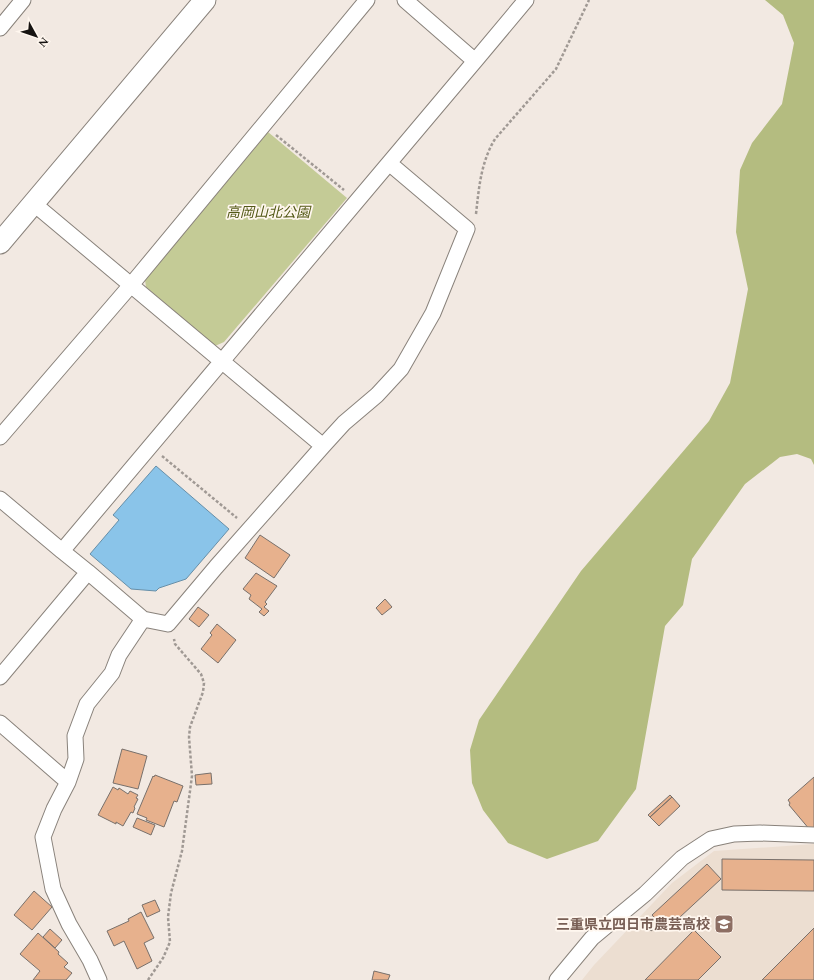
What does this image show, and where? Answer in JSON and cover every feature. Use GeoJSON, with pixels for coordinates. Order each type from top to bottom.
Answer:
{"type":"FeatureCollection","features":[{"type":"Feature","properties":{"kind":"street"},"geometry":{"type":"LineString","coordinates":[[0,28],[24,0]]}},
{"type":"Feature","properties":{"kind":"street"},"geometry":{"type":"LineString","coordinates":[[0,242],[204,0]]}},
{"type":"Feature","properties":{"kind":"street"},"geometry":{"type":"LineString","coordinates":[[0,437],[131,285],[367,0]]}},
{"type":"Feature","properties":{"kind":"street"},"geometry":{"type":"LineString","coordinates":[[405,0],[475,61]]}},
{"type":"Feature","properties":{"kind":"street"},"geometry":{"type":"LineString","coordinates":[[62,551],[526,0]]}},
{"type":"Feature","properties":{"kind":"street"},"geometry":{"type":"LineString","coordinates":[[0,499],[143,619],[168,624],[250,528],[323,446],[344,424],[377,395],[401,369],[433,313],[467,229],[389,162]]}},
{"type":"Feature","properties":{"kind":"street"},"geometry":{"type":"LineString","coordinates":[[33,203],[323,446]]}},
{"type":"Feature","properties":{"kind":"street"},"geometry":{"type":"LineString","coordinates":[[0,677],[88,572]]}},
{"type":"Feature","properties":{"kind":"street"},"geometry":{"type":"LineString","coordinates":[[99,980],[90,960],[69,924],[53,889],[43,837],[54,809],[68,782],[76,759],[75,736],[88,704],[112,673],[119,655],[143,619]]}},
{"type":"Feature","properties":{"kind":"street"},"geometry":{"type":"LineString","coordinates":[[0,723],[68,782]]}},
{"type":"Feature","properties":{"kind":"street"},"geometry":{"type":"LineString","coordinates":[[557,980],[592,938],[645,894],[682,858],[711,839],[740,834],[814,835]]}},
{"type":"Feature","properties":{"kind":"path"},"geometry":{"type":"LineString","coordinates":[[467,229],[476,215],[480,179],[485,157],[490,147],[495,139],[556,69],[589,0]]}},
{"type":"Feature","properties":{"kind":"path"},"geometry":{"type":"LineString","coordinates":[[263,125],[357,201]]}},
{"type":"Feature","properties":{"kind":"path"},"geometry":{"type":"LineString","coordinates":[[150,446],[250,528]]}},
{"type":"Feature","properties":{"kind":"path"},"geometry":{"type":"LineString","coordinates":[[148,980],[163,958],[170,942],[168,917],[170,893],[182,851],[192,776],[189,737],[190,727],[204,687],[201,674],[175,644],[168,624]]}},
{"type":"Feature","properties":{"kind":"shaded area","name":"三重県立四日市農芸高校"},"geometry":{"type":"Polygon","coordinates":[[[814,844],[814,980],[582,980],[594,965],[672,883],[714,851],[814,844]]]}},
{"type":"Feature","properties":{"kind":"green space"},"geometry":{"type":"Polygon","coordinates":[[[765,0],[814,0],[814,465],[811,459],[797,454],[780,457],[745,484],[692,559],[683,605],[665,626],[636,789],[598,841],[547,859],[508,843],[483,810],[472,783],[470,750],[479,720],[581,571],[709,421],[730,383],[748,289],[736,232],[740,170],[752,143],[782,104],[794,43],[783,15],[765,0]]]}},
{"type":"Feature","properties":{"kind":"green space","name":"高岡山北公園"},"geometry":{"type":"Polygon","coordinates":[[[268,132],[347,198],[224,342],[215,346],[146,287],[145,280],[268,132]]]}},
{"type":"Feature","properties":{"kind":"water"},"geometry":{"type":"Polygon","coordinates":[[[156,466],[229,529],[186,579],[159,588],[156,591],[131,589],[90,554],[119,520],[113,515],[156,466]]]}},
{"type":"Feature","properties":{"kind":"building"},"geometry":{"type":"Polygon","coordinates":[[[260,535],[290,555],[274,578],[245,558],[260,535]]]}},
{"type":"Feature","properties":{"kind":"building"},"geometry":{"type":"Polygon","coordinates":[[[256,573],[277,586],[265,602],[267,604],[264,607],[269,611],[264,616],[259,612],[262,609],[249,599],[251,595],[243,589],[256,573]]]}},
{"type":"Feature","properties":{"kind":"building"},"geometry":{"type":"Polygon","coordinates":[[[385,599],[392,607],[382,615],[376,608],[385,599]]]}},
{"type":"Feature","properties":{"kind":"building"},"geometry":{"type":"Polygon","coordinates":[[[198,607],[209,615],[199,627],[189,619],[198,607]]]}},
{"type":"Feature","properties":{"kind":"building"},"geometry":{"type":"Polygon","coordinates":[[[217,624],[236,640],[218,663],[201,649],[212,635],[210,633],[217,624]]]}},
{"type":"Feature","properties":{"kind":"building"},"geometry":{"type":"Polygon","coordinates":[[[122,749],[147,756],[138,789],[113,783],[122,749]]]}},
{"type":"Feature","properties":{"kind":"building"},"geometry":{"type":"Polygon","coordinates":[[[211,773],[212,784],[196,785],[195,775],[211,773]]]}},
{"type":"Feature","properties":{"kind":"building"},"geometry":{"type":"Polygon","coordinates":[[[155,775],[183,786],[177,802],[174,801],[164,827],[146,820],[147,818],[137,814],[153,776],[154,777],[155,775]]]}},
{"type":"Feature","properties":{"kind":"building"},"geometry":{"type":"Polygon","coordinates":[[[814,777],[814,830],[810,830],[789,805],[790,803],[788,800],[814,777]]]}},
{"type":"Feature","properties":{"kind":"building"},"geometry":{"type":"Polygon","coordinates":[[[113,787],[118,790],[119,788],[128,794],[130,791],[138,795],[133,813],[131,812],[123,826],[98,815],[113,787]]]}},
{"type":"Feature","properties":{"kind":"building"},"geometry":{"type":"Polygon","coordinates":[[[670,795],[672,797],[650,817],[648,815],[670,795]]]}},
{"type":"Feature","properties":{"kind":"building"},"geometry":{"type":"Polygon","coordinates":[[[672,797],[680,806],[659,826],[650,817],[672,797]]]}},
{"type":"Feature","properties":{"kind":"building"},"geometry":{"type":"Polygon","coordinates":[[[137,818],[155,825],[151,835],[133,827],[137,818]]]}},
{"type":"Feature","properties":{"kind":"building"},"geometry":{"type":"Polygon","coordinates":[[[722,859],[814,860],[814,891],[722,890],[722,859]]]}},
{"type":"Feature","properties":{"kind":"building"},"geometry":{"type":"Polygon","coordinates":[[[707,864],[721,879],[666,930],[652,915],[707,864]]]}},
{"type":"Feature","properties":{"kind":"building"},"geometry":{"type":"Polygon","coordinates":[[[34,891],[52,907],[32,930],[14,915],[34,891]]]}},
{"type":"Feature","properties":{"kind":"building"},"geometry":{"type":"Polygon","coordinates":[[[155,900],[160,911],[147,917],[142,905],[155,900]]]}},
{"type":"Feature","properties":{"kind":"building"},"geometry":{"type":"Polygon","coordinates":[[[141,912],[154,938],[144,943],[152,961],[137,969],[124,941],[114,946],[107,931],[129,921],[128,919],[141,912]]]}},
{"type":"Feature","properties":{"kind":"building"},"geometry":{"type":"Polygon","coordinates":[[[654,919],[659,925],[651,931],[646,925],[654,919]]]}},
{"type":"Feature","properties":{"kind":"building"},"geometry":{"type":"Polygon","coordinates":[[[814,928],[814,980],[762,980],[814,928]]]}},
{"type":"Feature","properties":{"kind":"building"},"geometry":{"type":"Polygon","coordinates":[[[50,929],[62,940],[55,948],[43,937],[50,929]]]}},
{"type":"Feature","properties":{"kind":"building"},"geometry":{"type":"Polygon","coordinates":[[[694,930],[721,957],[698,980],[645,980],[694,930]]]}},
{"type":"Feature","properties":{"kind":"building"},"geometry":{"type":"Polygon","coordinates":[[[38,933],[59,952],[58,954],[68,963],[64,967],[72,973],[66,980],[33,980],[40,971],[20,954],[38,933]]]}},
{"type":"Feature","properties":{"kind":"building"},"geometry":{"type":"Polygon","coordinates":[[[374,971],[390,975],[388,980],[372,980],[374,971]]]}},
{"type":"Feature","properties":{"kind":"place","name":"三重県立四日市農芸高校"},"geometry":{"type":"Point","coordinates":[724,924]}}]}
